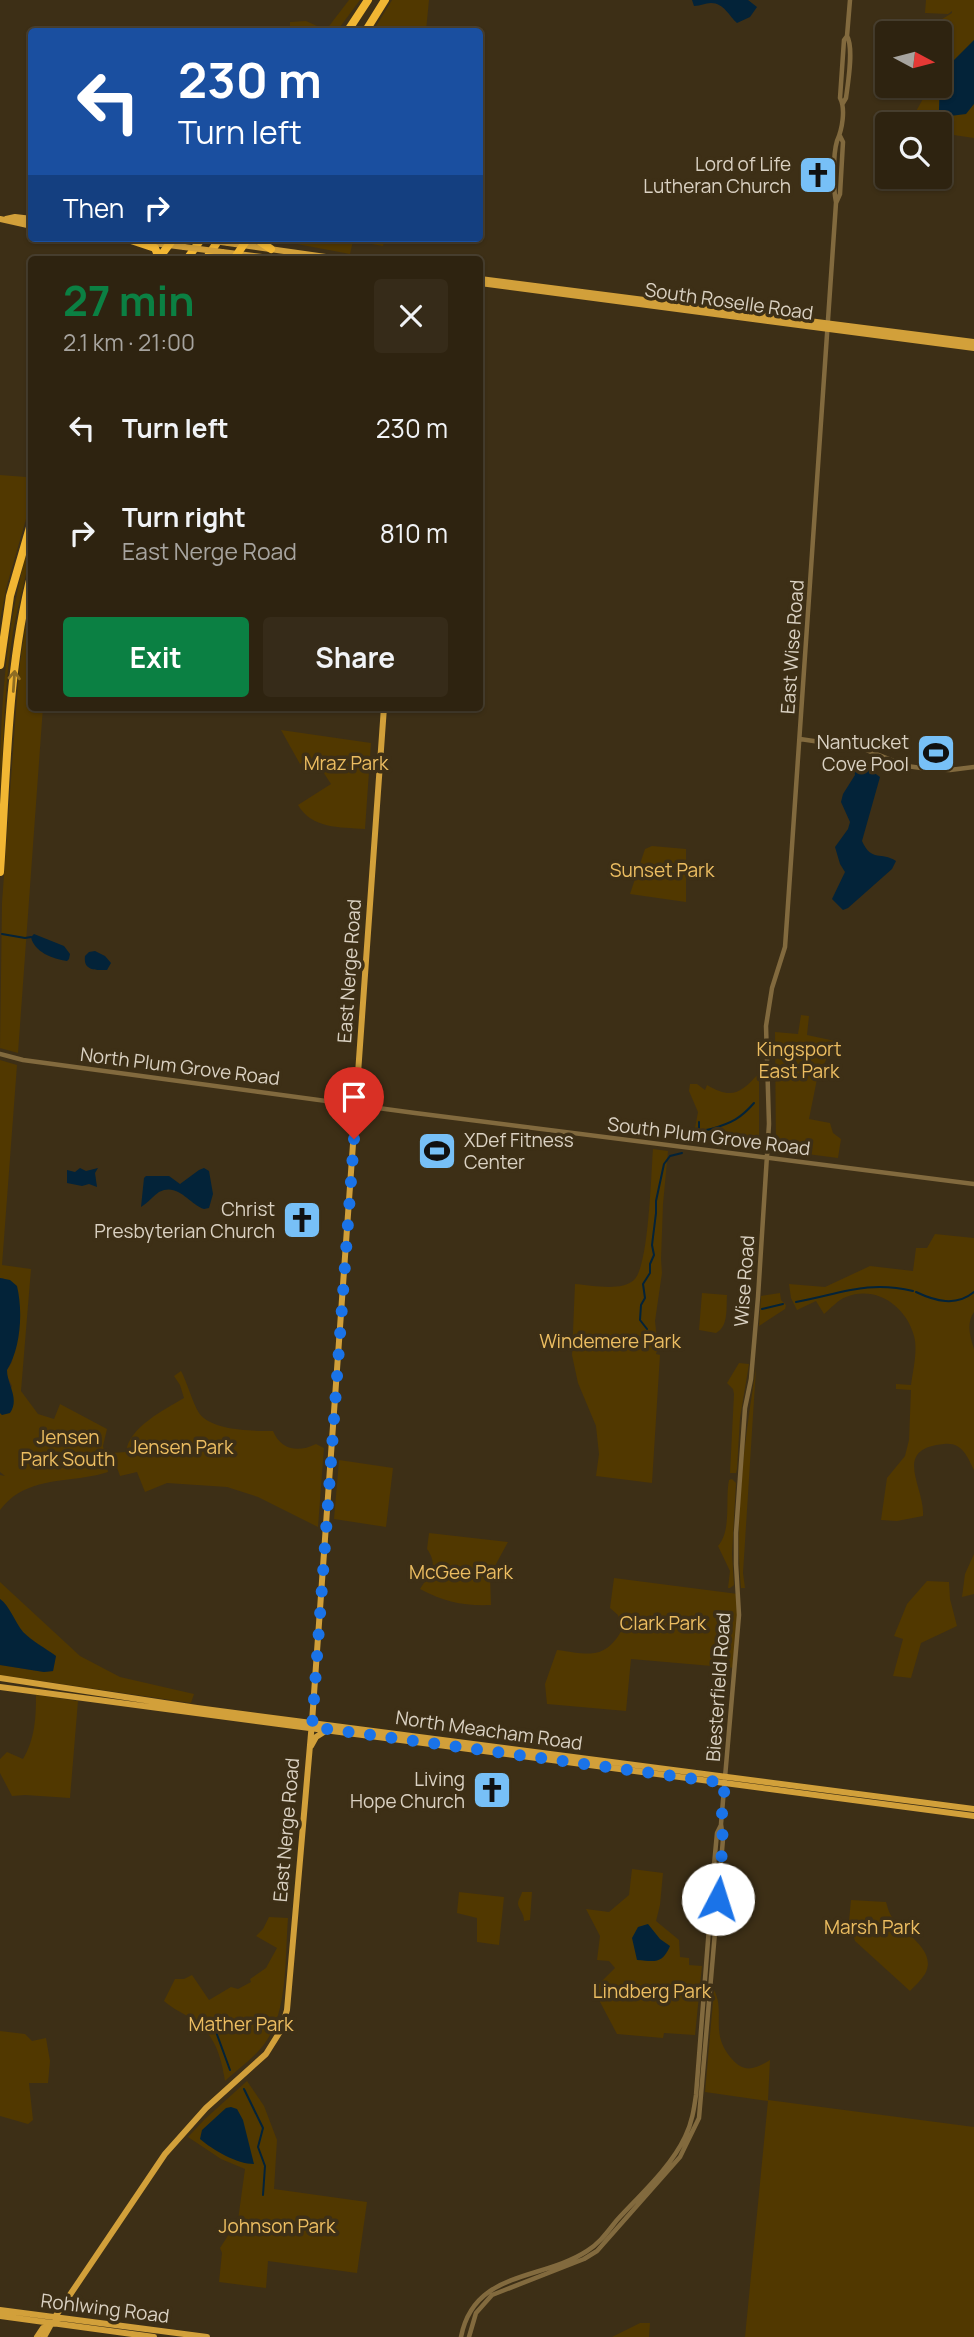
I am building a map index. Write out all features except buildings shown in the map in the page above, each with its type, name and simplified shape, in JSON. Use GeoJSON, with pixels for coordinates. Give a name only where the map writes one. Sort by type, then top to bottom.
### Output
{"type":"FeatureCollection","features":[{"type":"Feature","properties":{"kind":"highway"},"geometry":{"type":"LineString","coordinates":[[349,28],[368,0]]}},
{"type":"Feature","properties":{"kind":"highway"},"geometry":{"type":"LineString","coordinates":[[368,28],[385,0]]}},
{"type":"Feature","properties":{"kind":"highway"},"geometry":{"type":"LineString","coordinates":[[134,242],[155,248],[158,256]]}},
{"type":"Feature","properties":{"kind":"highway"},"geometry":{"type":"LineString","coordinates":[[209,256],[222,242]]}},
{"type":"Feature","properties":{"kind":"highway"},"geometry":{"type":"LineString","coordinates":[[261,242],[271,248]]}},
{"type":"Feature","properties":{"kind":"highway"},"geometry":{"type":"LineString","coordinates":[[0,665],[10,596],[28,534]]}},
{"type":"Feature","properties":{"kind":"highway"},"geometry":{"type":"LineString","coordinates":[[0,872],[17,645],[28,591]]}},
{"type":"Feature","properties":{"kind":"main road"},"geometry":{"type":"LineString","coordinates":[[2,219],[28,219]]}},
{"type":"Feature","properties":{"kind":"main road"},"geometry":{"type":"LineString","coordinates":[[2,219],[28,226]]}},
{"type":"Feature","properties":{"kind":"main road"},"geometry":{"type":"LineString","coordinates":[[171,242],[233,256]]}},
{"type":"Feature","properties":{"kind":"main road"},"geometry":{"type":"LineString","coordinates":[[250,242],[322,256]]}},
{"type":"Feature","properties":{"kind":"main road","name":"South Roselle Road"},"geometry":{"type":"LineString","coordinates":[[483,281],[974,348]]}},
{"type":"Feature","properties":{"kind":"main road","name":"South Roselle Road"},"geometry":{"type":"LineString","coordinates":[[827,327],[974,342]]}},
{"type":"Feature","properties":{"kind":"main road","name":"East Nerge Road"},"geometry":{"type":"LineString","coordinates":[[44,2337],[165,2154],[206,2108],[259,2062],[273,2046],[287,2010],[312,1725],[384,711]]}},
{"type":"Feature","properties":{"kind":"main road","name":"North Meacham Road"},"geometry":{"type":"LineString","coordinates":[[0,1678],[312,1725],[327,1730],[974,1809]]}},
{"type":"Feature","properties":{"kind":"main road","name":"North Meacham Road"},"geometry":{"type":"LineString","coordinates":[[0,1687],[312,1725],[974,1816]]}},
{"type":"Feature","properties":{"kind":"main road"},"geometry":{"type":"LineString","coordinates":[[310,1748],[316,1737],[327,1730]]}},
{"type":"Feature","properties":{"kind":"main road","name":"Rohlwing Road"},"geometry":{"type":"LineString","coordinates":[[0,2309],[51,2323],[207,2337]]}},
{"type":"Feature","properties":{"kind":"main road","name":"Rohlwing Road"},"geometry":{"type":"LineString","coordinates":[[0,2316],[154,2337]]}},
{"type":"Feature","properties":{"kind":"main road","name":"East Nerge Road"},"geometry":{"type":"LineString","coordinates":[[37,2337],[43,2328],[51,2323]]}},
{"type":"Feature","properties":{"kind":"street","name":"East Wise Road"},"geometry":{"type":"LineString","coordinates":[[778,970],[785,947],[836,203],[834,192],[837,141],[840,136],[843,103],[840,97],[850,0]]}},
{"type":"Feature","properties":{"kind":"street"},"geometry":{"type":"LineString","coordinates":[[800,739],[861,748],[907,766],[950,770],[974,767]]}},
{"type":"Feature","properties":{"kind":"street","name":"Wise Road"},"geometry":{"type":"LineString","coordinates":[[738,1594],[736,1533],[745,1408],[751,1379],[758,1297],[769,1124],[766,1026],[778,970]]}},
{"type":"Feature","properties":{"kind":"street","name":"North Plum Grove Road"},"geometry":{"type":"LineString","coordinates":[[0,1054],[23,1060],[356,1104]]}},
{"type":"Feature","properties":{"kind":"street","name":"South Plum Grove Road"},"geometry":{"type":"LineString","coordinates":[[356,1104],[974,1184]]}},
{"type":"Feature","properties":{"kind":"street","name":"Biesterfield Road"},"geometry":{"type":"LineString","coordinates":[[469,2337],[476,2313],[492,2295],[597,2251],[677,2161],[699,2118],[723,1839],[721,1824],[739,1615],[738,1594]]}},
{"type":"Feature","properties":{"kind":"street","name":"Biesterfield Road"},"geometry":{"type":"LineString","coordinates":[[461,2337],[469,2311],[488,2291],[584,2253],[599,2242],[675,2154],[685,2137],[696,2095],[713,1876],[721,1824]]}},
{"type":"Feature","properties":{"kind":"green space"},"geometry":{"type":"Polygon","coordinates":[[[349,0],[360,0],[339,28],[328,28],[349,0]]]}},
{"type":"Feature","properties":{"kind":"green space"},"geometry":{"type":"Polygon","coordinates":[[[392,0],[429,0],[426,28],[375,28],[392,0]]]}},
{"type":"Feature","properties":{"kind":"green space"},"geometry":{"type":"Polygon","coordinates":[[[926,0],[974,0],[974,138],[952,135],[952,112],[916,112],[923,98],[952,98],[952,21],[939,21],[952,11],[948,14],[925,13],[926,0]]]}},
{"type":"Feature","properties":{"kind":"green space"},"geometry":{"type":"Polygon","coordinates":[[[306,21],[322,28],[290,28],[290,22],[306,21]]]}},
{"type":"Feature","properties":{"kind":"green space"},"geometry":{"type":"Polygon","coordinates":[[[286,242],[353,242],[350,254],[286,242]]]}},
{"type":"Feature","properties":{"kind":"green space"},"geometry":{"type":"Polygon","coordinates":[[[359,242],[384,242],[383,246],[359,242]]]}},
{"type":"Feature","properties":{"kind":"green space"},"geometry":{"type":"Polygon","coordinates":[[[28,473],[28,512],[0,620],[0,475],[26,477],[28,473]]]}},
{"type":"Feature","properties":{"kind":"green space"},"geometry":{"type":"Polygon","coordinates":[[[28,548],[28,564],[10,652],[0,794],[6,664],[28,548]]]}},
{"type":"Feature","properties":{"kind":"green space"},"geometry":{"type":"Polygon","coordinates":[[[28,610],[28,711],[43,711],[18,1053],[0,1048],[2,903],[19,669],[28,610]]]}},
{"type":"Feature","properties":{"kind":"green space","name":"Mraz Park"},"geometry":{"type":"Polygon","coordinates":[[[281,730],[371,743],[365,829],[318,823],[304,813],[298,805],[331,784],[316,761],[308,765],[305,760],[300,764],[281,730]]]}},
{"type":"Feature","properties":{"kind":"green space","name":"Sunset Park"},"geometry":{"type":"Polygon","coordinates":[[[652,846],[686,849],[686,902],[630,894],[645,849],[652,846]]]}},
{"type":"Feature","properties":{"kind":"green space","name":"Kingsport East Park"},"geometry":{"type":"Polygon","coordinates":[[[801,1015],[809,1016],[807,1035],[835,1041],[817,1079],[809,1119],[830,1123],[833,1133],[841,1139],[838,1158],[776,1150],[775,1032],[798,1034],[801,1015]]]}},
{"type":"Feature","properties":{"kind":"green space","name":"Jensen Park South"},"geometry":{"type":"Polygon","coordinates":[[[0,1060],[17,1065],[2,1265],[31,1269],[21,1391],[38,1414],[54,1419],[60,1404],[107,1429],[103,1446],[108,1472],[39,1484],[18,1493],[0,1510],[0,1475],[5,1476],[0,1472],[0,1413],[2,1415],[12,1386],[7,1370],[12,1362],[18,1327],[18,1292],[0,1278],[0,1060]]]}},
{"type":"Feature","properties":{"kind":"green space"},"geometry":{"type":"Polygon","coordinates":[[[759,1073],[759,1147],[755,1149],[678,1137],[695,1128],[698,1112],[689,1091],[690,1084],[697,1084],[705,1090],[707,1085],[730,1093],[741,1090],[759,1073]]]}},
{"type":"Feature","properties":{"kind":"green space","name":"Windemere Park"},"geometry":{"type":"Polygon","coordinates":[[[653,1149],[668,1151],[663,1204],[662,1273],[655,1321],[658,1348],[656,1354],[660,1355],[652,1483],[596,1476],[599,1454],[596,1426],[578,1383],[572,1355],[575,1284],[622,1286],[634,1280],[639,1271],[646,1239],[653,1149]]]}},
{"type":"Feature","properties":{"kind":"green space"},"geometry":{"type":"Polygon","coordinates":[[[935,1234],[974,1238],[974,1312],[969,1326],[974,1349],[974,1470],[963,1451],[955,1445],[928,1447],[919,1453],[914,1471],[923,1516],[897,1521],[881,1520],[887,1478],[905,1456],[909,1440],[911,1390],[896,1389],[896,1384],[911,1385],[916,1347],[910,1325],[897,1307],[879,1296],[868,1294],[843,1298],[824,1314],[816,1301],[797,1310],[791,1298],[789,1284],[825,1287],[870,1266],[913,1271],[916,1248],[927,1248],[935,1234]]]}},
{"type":"Feature","properties":{"kind":"green space"},"geometry":{"type":"Polygon","coordinates":[[[702,1293],[727,1295],[725,1321],[716,1333],[699,1330],[702,1293]]]}},
{"type":"Feature","properties":{"kind":"green space"},"geometry":{"type":"Polygon","coordinates":[[[780,1293],[781,1300],[786,1305],[785,1309],[759,1326],[761,1296],[780,1293]]]}},
{"type":"Feature","properties":{"kind":"green space"},"geometry":{"type":"Polygon","coordinates":[[[739,1363],[749,1364],[740,1418],[737,1469],[736,1473],[730,1473],[734,1394],[727,1383],[739,1363]]]}},
{"type":"Feature","properties":{"kind":"green space"},"geometry":{"type":"Polygon","coordinates":[[[756,1368],[743,1573],[745,1588],[741,1588],[740,1505],[756,1368]]]}},
{"type":"Feature","properties":{"kind":"green space","name":"Jensen Park"},"geometry":{"type":"Polygon","coordinates":[[[181,1371],[194,1404],[205,1419],[233,1429],[273,1431],[285,1446],[291,1448],[316,1444],[324,1448],[318,1527],[258,1497],[227,1487],[167,1483],[145,1492],[137,1472],[120,1476],[112,1453],[126,1452],[140,1427],[184,1398],[174,1376],[181,1371]]]}},
{"type":"Feature","properties":{"kind":"green space"},"geometry":{"type":"Polygon","coordinates":[[[339,1460],[393,1468],[386,1527],[334,1519],[339,1460]]]}},
{"type":"Feature","properties":{"kind":"green space"},"geometry":{"type":"Polygon","coordinates":[[[732,1479],[736,1483],[732,1554],[734,1585],[728,1588],[730,1571],[718,1546],[725,1532],[729,1480],[732,1479]]]}},
{"type":"Feature","properties":{"kind":"green space","name":"McGee Park"},"geometry":{"type":"Polygon","coordinates":[[[429,1533],[508,1542],[490,1575],[491,1605],[454,1602],[420,1589],[433,1565],[427,1549],[429,1533]]]}},
{"type":"Feature","properties":{"kind":"green space"},"geometry":{"type":"Polygon","coordinates":[[[974,1554],[974,1594],[962,1597],[965,1574],[974,1554]]]}},
{"type":"Feature","properties":{"kind":"green space","name":"Clark Park"},"geometry":{"type":"Polygon","coordinates":[[[614,1578],[738,1594],[735,1668],[631,1659],[626,1711],[547,1704],[545,1684],[557,1650],[586,1654],[602,1651],[609,1647],[622,1630],[618,1615],[610,1608],[614,1578]]]}},
{"type":"Feature","properties":{"kind":"green space"},"geometry":{"type":"Polygon","coordinates":[[[927,1581],[949,1582],[957,1626],[921,1643],[911,1678],[893,1676],[903,1639],[894,1636],[907,1604],[927,1581]]]}},
{"type":"Feature","properties":{"kind":"green space"},"geometry":{"type":"Polygon","coordinates":[[[0,1582],[80,1656],[120,1677],[194,1694],[191,1703],[0,1675],[0,1665],[53,1671],[56,1656],[23,1632],[0,1599],[0,1582]]]}},
{"type":"Feature","properties":{"kind":"green space"},"geometry":{"type":"Polygon","coordinates":[[[36,1695],[78,1701],[70,1798],[12,1796],[0,1773],[0,1759],[7,1752],[23,1759],[27,1751],[34,1728],[36,1695]]]}},
{"type":"Feature","properties":{"kind":"green space","name":"Lindberg Park"},"geometry":{"type":"Polygon","coordinates":[[[632,1869],[663,1873],[656,1921],[679,1940],[680,1957],[689,1958],[689,1965],[702,1966],[695,2035],[664,2033],[663,2038],[617,2034],[592,1991],[615,1968],[609,1961],[597,1960],[600,1936],[586,1909],[609,1912],[629,1895],[632,1869]]]}},
{"type":"Feature","properties":{"kind":"green space"},"geometry":{"type":"Polygon","coordinates":[[[459,1892],[504,1897],[499,1945],[477,1942],[477,1918],[457,1913],[459,1892]]]}},
{"type":"Feature","properties":{"kind":"green space"},"geometry":{"type":"Polygon","coordinates":[[[522,1892],[532,1892],[530,1920],[524,1921],[519,1906],[522,1892]]]}},
{"type":"Feature","properties":{"kind":"green space","name":"Marsh Park"},"geometry":{"type":"Polygon","coordinates":[[[851,1900],[886,1902],[898,1924],[923,1950],[928,1965],[925,1974],[910,1991],[855,1941],[849,1921],[851,1900]]]}},
{"type":"Feature","properties":{"kind":"green space","name":"Mather Park"},"geometry":{"type":"Polygon","coordinates":[[[269,1917],[288,1918],[279,2013],[263,2046],[225,2081],[219,2054],[206,2032],[192,2019],[164,2001],[175,1979],[192,1975],[209,2000],[231,1987],[238,1989],[251,1982],[250,1979],[266,1968],[277,1948],[256,1936],[269,1917]]]}},
{"type":"Feature","properties":{"kind":"green space"},"geometry":{"type":"Polygon","coordinates":[[[714,1990],[719,2007],[721,2040],[731,2058],[745,2068],[759,2066],[770,2060],[768,2100],[974,2127],[974,2337],[745,2337],[768,2101],[705,2092],[714,1990]]]}},
{"type":"Feature","properties":{"kind":"green space"},"geometry":{"type":"Polygon","coordinates":[[[0,2031],[25,2034],[32,2041],[46,2038],[50,2061],[48,2083],[29,2083],[33,2120],[28,2124],[0,2116],[0,2031]]]}},
{"type":"Feature","properties":{"kind":"green space","name":"Johnson Park"},"geometry":{"type":"Polygon","coordinates":[[[247,2081],[264,2106],[277,2140],[274,2189],[367,2202],[357,2273],[268,2261],[266,2288],[219,2282],[222,2253],[220,2248],[238,2220],[245,2169],[221,2159],[188,2137],[247,2081]]]}},
{"type":"Feature","properties":{"kind":"green space"},"geometry":{"type":"Polygon","coordinates":[[[640,2323],[650,2323],[649,2337],[612,2337],[640,2323]]]}},
{"type":"Feature","properties":{"kind":"water"},"geometry":{"type":"Polygon","coordinates":[[[692,0],[748,0],[757,7],[750,17],[737,23],[719,5],[711,3],[694,6],[692,0]]]}},
{"type":"Feature","properties":{"kind":"water"},"geometry":{"type":"Polygon","coordinates":[[[974,40],[974,104],[966,114],[952,116],[952,112],[939,110],[939,98],[952,98],[952,62],[974,40]]]}},
{"type":"Feature","properties":{"kind":"water"},"geometry":{"type":"Polygon","coordinates":[[[855,763],[862,764],[880,777],[862,841],[869,852],[896,861],[892,869],[843,910],[832,899],[845,872],[835,847],[850,822],[841,802],[855,775],[855,763]]]}},
{"type":"Feature","properties":{"kind":"water"},"geometry":{"type":"Polygon","coordinates":[[[34,934],[64,946],[70,954],[69,959],[56,959],[40,951],[31,937],[34,934]]]}},
{"type":"Feature","properties":{"kind":"water"},"geometry":{"type":"Polygon","coordinates":[[[95,951],[111,963],[107,970],[91,969],[86,965],[85,956],[95,951]]]}},
{"type":"Feature","properties":{"kind":"water"},"geometry":{"type":"Polygon","coordinates":[[[80,1168],[86,1171],[98,1168],[95,1173],[97,1187],[67,1183],[67,1170],[75,1172],[80,1168]]]}},
{"type":"Feature","properties":{"kind":"water"},"geometry":{"type":"Polygon","coordinates":[[[204,1168],[209,1171],[213,1194],[209,1208],[204,1209],[172,1190],[159,1192],[141,1207],[146,1176],[169,1176],[180,1184],[204,1168]]]}},
{"type":"Feature","properties":{"kind":"water"},"geometry":{"type":"Polygon","coordinates":[[[0,1278],[10,1280],[17,1286],[20,1307],[18,1340],[7,1370],[14,1402],[10,1413],[2,1415],[0,1413],[0,1278]]]}},
{"type":"Feature","properties":{"kind":"water"},"geometry":{"type":"Polygon","coordinates":[[[0,1599],[23,1632],[56,1656],[53,1671],[0,1665],[0,1599]]]}},
{"type":"Feature","properties":{"kind":"water"},"geometry":{"type":"Polygon","coordinates":[[[648,1924],[660,1939],[670,1946],[661,1959],[637,1960],[632,1938],[638,1927],[648,1924]]]}},
{"type":"Feature","properties":{"kind":"water"},"geometry":{"type":"Polygon","coordinates":[[[226,2108],[237,2109],[243,2120],[254,2164],[225,2156],[200,2139],[202,2130],[226,2108]]]}},
{"type":"Feature","properties":{"kind":"waterway"},"geometry":{"type":"LineString","coordinates":[[2,934],[31,937]]}},
{"type":"Feature","properties":{"kind":"waterway"},"geometry":{"type":"LineString","coordinates":[[693,1132],[709,1130],[730,1122],[754,1103]]}},
{"type":"Feature","properties":{"kind":"waterway"},"geometry":{"type":"LineString","coordinates":[[699,1122],[699,1130]]}},
{"type":"Feature","properties":{"kind":"waterway"},"geometry":{"type":"LineString","coordinates":[[647,1329],[640,1320],[641,1305],[645,1298],[643,1284],[650,1273],[654,1255],[652,1245],[656,1201],[664,1164],[670,1156],[682,1153]]}},
{"type":"Feature","properties":{"kind":"waterway"},"geometry":{"type":"LineString","coordinates":[[796,1302],[867,1288],[913,1291]]}},
{"type":"Feature","properties":{"kind":"waterway"},"geometry":{"type":"LineString","coordinates":[[916,1292],[945,1301],[960,1300],[974,1292]]}},
{"type":"Feature","properties":{"kind":"waterway"},"geometry":{"type":"LineString","coordinates":[[762,1309],[783,1304]]}},
{"type":"Feature","properties":{"kind":"waterway"},"geometry":{"type":"LineString","coordinates":[[205,2022],[215,2029],[230,2070]]}},
{"type":"Feature","properties":{"kind":"waterway"},"geometry":{"type":"LineString","coordinates":[[244,2089],[263,2128],[258,2147],[265,2166],[263,2195]]}},
{"type":"Feature","properties":{"kind":"place","name":"Lord of Life Lutheran Church"},"geometry":{"type":"Point","coordinates":[818,175]}},
{"type":"Feature","properties":{"kind":"place","name":"Nantucket Cove Pool"},"geometry":{"type":"Point","coordinates":[936,753]}},
{"type":"Feature","properties":{"kind":"place","name":"XDef Fitness Center"},"geometry":{"type":"Point","coordinates":[437,1151]}},
{"type":"Feature","properties":{"kind":"place","name":"Christ Presbyterian Church"},"geometry":{"type":"Point","coordinates":[302,1220]}},
{"type":"Feature","properties":{"kind":"place","name":"Living Hope Church"},"geometry":{"type":"Point","coordinates":[492,1790]}},
{"type":"Feature","properties":{"kind":"route"},"geometry":{"type":"LineString","coordinates":[[354,1139],[312,1727],[725,1783],[718,1899]]}}]}
